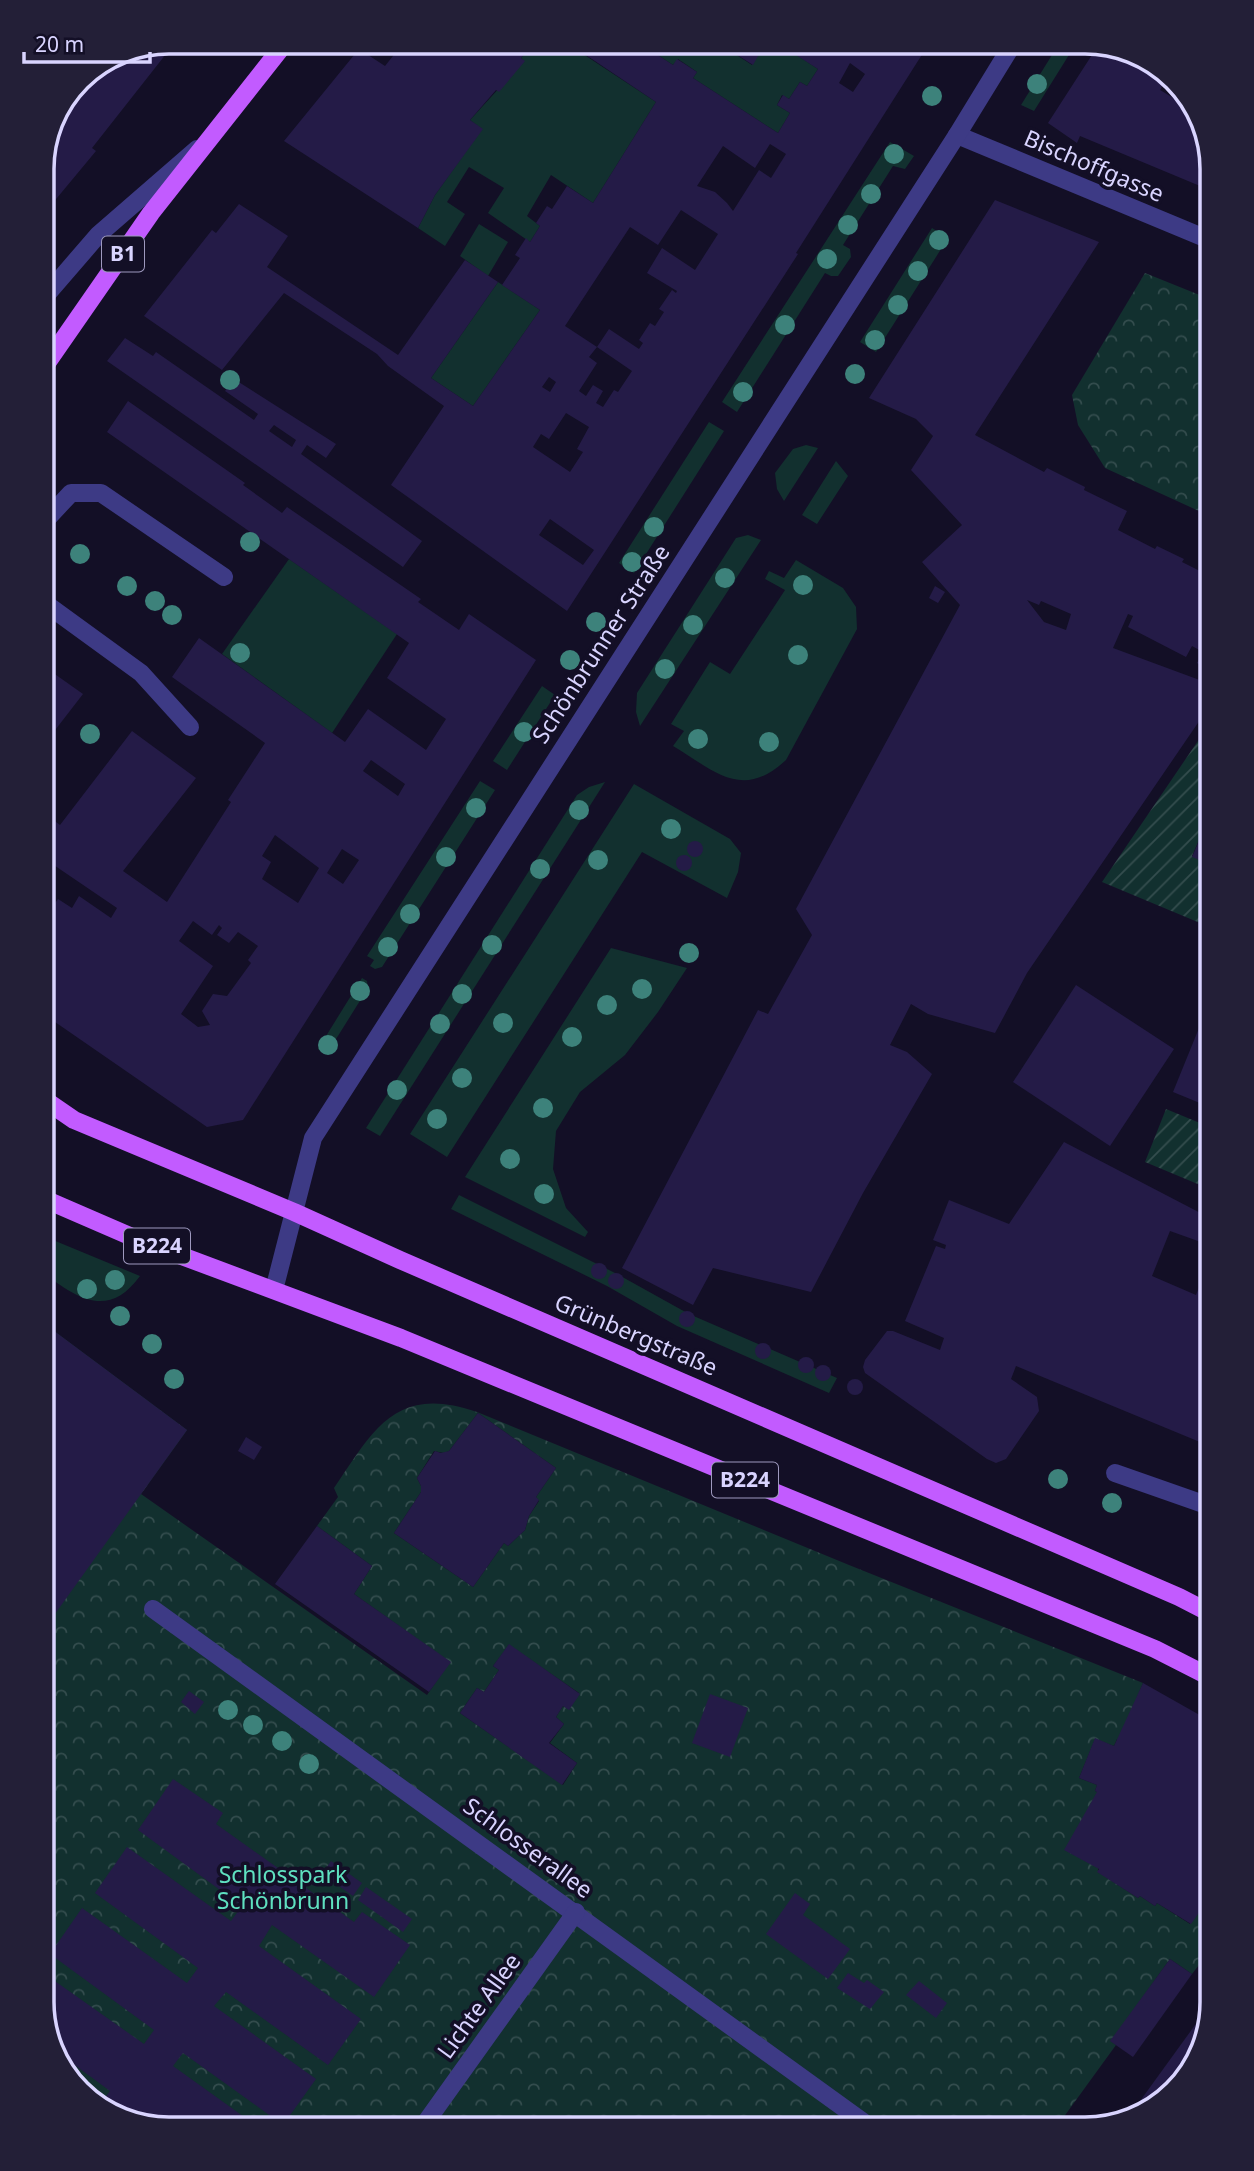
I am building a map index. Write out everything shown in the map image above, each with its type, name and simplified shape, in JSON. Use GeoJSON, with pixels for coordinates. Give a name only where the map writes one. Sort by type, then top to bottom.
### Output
{"type":"FeatureCollection","features":[{"type":"Feature","properties":{"kind":"main road","name":"B1"},"geometry":{"type":"LineString","coordinates":[[54,353],[151,213],[276,54]]}},
{"type":"Feature","properties":{"kind":"main road","name":"Grünbergstraße"},"geometry":{"type":"LineString","coordinates":[[54,1106],[74,1120],[293,1212],[1200,1608]]}},
{"type":"Feature","properties":{"kind":"main road","name":"B224"},"geometry":{"type":"LineString","coordinates":[[54,1203],[139,1240],[401,1339],[1155,1649],[1200,1672]]}},
{"type":"Feature","properties":{"kind":"street","name":"Schönbrunner Straße"},"geometry":{"type":"LineString","coordinates":[[274,1290],[313,1138],[957,135],[1006,54]]}},
{"type":"Feature","properties":{"kind":"street","name":"Bischoffgasse"},"geometry":{"type":"LineString","coordinates":[[957,135],[1200,236]]}},
{"type":"Feature","properties":{"kind":"street"},"geometry":{"type":"LineString","coordinates":[[54,286],[98,235],[207,140]]}},
{"type":"Feature","properties":{"kind":"street"},"geometry":{"type":"LineString","coordinates":[[54,511],[71,493],[102,493],[224,577]]}},
{"type":"Feature","properties":{"kind":"street"},"geometry":{"type":"LineString","coordinates":[[54,610],[141,673],[190,727]]}},
{"type":"Feature","properties":{"kind":"street"},"geometry":{"type":"LineString","coordinates":[[1115,1473],[1200,1503]]}},
{"type":"Feature","properties":{"kind":"street","name":"Schlosserallee"},"geometry":{"type":"LineString","coordinates":[[153,1609],[856,2117]]}},
{"type":"Feature","properties":{"kind":"street","name":"Lichte Allee"},"geometry":{"type":"LineString","coordinates":[[431,2117],[576,1913]]}},
{"type":"Feature","properties":{"kind":"green space"},"geometry":{"type":"Polygon","coordinates":[[[524,54],[583,54],[656,102],[593,203],[551,175],[527,216],[540,226],[530,242],[488,213],[504,188],[469,167],[447,202],[465,214],[445,246],[418,228],[435,195],[482,129],[470,120],[524,61],[521,58],[524,54]]]}},
{"type":"Feature","properties":{"kind":"green space"},"geometry":{"type":"Polygon","coordinates":[[[656,54],[735,54],[752,65],[759,54],[795,54],[818,69],[807,86],[800,82],[789,99],[782,95],[777,105],[790,113],[778,133],[693,78],[697,72],[678,59],[673,65],[656,54]]]}},
{"type":"Feature","properties":{"kind":"green space"},"geometry":{"type":"Polygon","coordinates":[[[1053,54],[1070,54],[1034,111],[1021,105],[1053,54]]]}},
{"type":"Feature","properties":{"kind":"green space"},"geometry":{"type":"Polygon","coordinates":[[[890,142],[914,156],[905,169],[893,166],[843,245],[850,249],[851,257],[838,276],[825,273],[737,412],[722,402],[890,142]]]}},
{"type":"Feature","properties":{"kind":"green space"},"geometry":{"type":"Polygon","coordinates":[[[479,224],[508,242],[488,276],[460,256],[479,224]]]}},
{"type":"Feature","properties":{"kind":"green space"},"geometry":{"type":"Polygon","coordinates":[[[932,228],[948,238],[876,352],[860,342],[932,228]]]}},
{"type":"Feature","properties":{"kind":"green space"},"geometry":{"type":"Polygon","coordinates":[[[1145,273],[1200,295],[1200,512],[1105,468],[1078,425],[1072,395],[1145,273]]]}},
{"type":"Feature","properties":{"kind":"green space"},"geometry":{"type":"Polygon","coordinates":[[[498,282],[540,310],[473,406],[431,378],[498,282]]]}},
{"type":"Feature","properties":{"kind":"green space"},"geometry":{"type":"Polygon","coordinates":[[[709,422],[724,431],[634,573],[619,563],[709,422]]]}},
{"type":"Feature","properties":{"kind":"green space"},"geometry":{"type":"Polygon","coordinates":[[[806,445],[818,448],[784,501],[777,489],[775,473],[793,449],[806,445]]]}},
{"type":"Feature","properties":{"kind":"green space"},"geometry":{"type":"Polygon","coordinates":[[[836,461],[848,476],[817,524],[802,515],[836,461]]]}},
{"type":"Feature","properties":{"kind":"green space"},"geometry":{"type":"Polygon","coordinates":[[[748,535],[761,540],[640,726],[636,712],[637,693],[736,538],[748,535]]]}},
{"type":"Feature","properties":{"kind":"green space"},"geometry":{"type":"Polygon","coordinates":[[[289,559],[397,634],[332,733],[222,654],[289,559]]]}},
{"type":"Feature","properties":{"kind":"green space"},"geometry":{"type":"Polygon","coordinates":[[[796,560],[843,588],[856,607],[857,629],[786,760],[756,779],[729,778],[673,746],[684,731],[671,724],[710,662],[730,674],[785,590],[765,579],[769,571],[784,578],[796,560]]]}},
{"type":"Feature","properties":{"kind":"green space"},"geometry":{"type":"Polygon","coordinates":[[[542,686],[555,695],[507,770],[493,761],[542,686]]]}},
{"type":"Feature","properties":{"kind":"green space"},"geometry":{"type":"Polygon","coordinates":[[[1200,738],[1200,838],[1192,856],[1200,860],[1200,923],[1102,882],[1200,738]]]}},
{"type":"Feature","properties":{"kind":"green space"},"geometry":{"type":"Polygon","coordinates":[[[480,781],[495,790],[382,967],[375,969],[370,966],[374,960],[367,956],[480,781]]]}},
{"type":"Feature","properties":{"kind":"green space"},"geometry":{"type":"Polygon","coordinates":[[[605,782],[380,1136],[366,1128],[577,795],[589,787],[605,782]]]}},
{"type":"Feature","properties":{"kind":"green space"},"geometry":{"type":"Polygon","coordinates":[[[634,784],[730,839],[741,853],[738,872],[727,898],[642,852],[447,1157],[410,1134],[634,784]]]}},
{"type":"Feature","properties":{"kind":"green space"},"geometry":{"type":"Polygon","coordinates":[[[611,948],[687,968],[625,1055],[580,1092],[556,1131],[553,1169],[566,1208],[588,1232],[585,1237],[465,1177],[611,948]]]}},
{"type":"Feature","properties":{"kind":"green space"},"geometry":{"type":"Polygon","coordinates":[[[362,978],[367,981],[368,988],[326,1055],[318,1049],[362,978]]]}},
{"type":"Feature","properties":{"kind":"green space"},"geometry":{"type":"Polygon","coordinates":[[[1166,1109],[1200,1123],[1200,1185],[1145,1162],[1166,1109]]]}},
{"type":"Feature","properties":{"kind":"green space"},"geometry":{"type":"Polygon","coordinates":[[[459,1195],[617,1274],[689,1314],[837,1378],[829,1393],[677,1326],[607,1286],[451,1209],[459,1195]]]}},
{"type":"Feature","properties":{"kind":"green space"},"geometry":{"type":"Polygon","coordinates":[[[54,1240],[140,1276],[128,1290],[116,1298],[104,1301],[92,1300],[68,1290],[54,1280],[54,1240]]]}},
{"type":"Feature","properties":{"kind":"green space","name":"Schlosspark Schönbrunn"},"geometry":{"type":"Polygon","coordinates":[[[54,1331],[187,1430],[141,1494],[427,1695],[450,1662],[354,1594],[372,1566],[317,1526],[338,1497],[334,1488],[375,1431],[390,1417],[407,1408],[426,1404],[449,1405],[477,1412],[1143,1683],[1119,1740],[1117,1739],[1114,1746],[1095,1739],[1079,1778],[1097,1785],[1098,1872],[1138,1898],[1140,1896],[1155,1906],[1157,1903],[1190,1924],[1200,1910],[1200,1964],[1192,1974],[1170,1959],[1111,2041],[1116,2045],[1064,2117],[161,2117],[132,2111],[105,2097],[83,2078],[66,2053],[56,2025],[54,2002],[54,1331]],[[478,1413],[449,1451],[434,1451],[417,1478],[421,1492],[394,1533],[473,1587],[504,1543],[508,1546],[525,1530],[529,1516],[539,1501],[536,1497],[556,1468],[478,1413]],[[509,1645],[493,1666],[499,1670],[484,1692],[477,1688],[460,1713],[563,1785],[577,1763],[550,1743],[564,1724],[556,1717],[563,1706],[569,1709],[579,1693],[509,1645]]]}},
{"type":"Feature","properties":{"kind":"building"},"geometry":{"type":"Polygon","coordinates":[[[166,54],[92,148],[96,151],[54,202],[54,161],[58,139],[74,105],[88,88],[105,74],[146,56],[166,54]]]}},
{"type":"Feature","properties":{"kind":"building"},"geometry":{"type":"Polygon","coordinates":[[[355,54],[367,54],[385,66],[394,54],[524,54],[521,58],[525,61],[499,92],[496,90],[470,120],[483,129],[435,195],[418,228],[284,141],[355,54]]]}},
{"type":"Feature","properties":{"kind":"building"},"geometry":{"type":"Polygon","coordinates":[[[584,54],[656,54],[673,65],[677,59],[697,72],[693,78],[778,133],[790,113],[777,105],[783,95],[789,99],[800,82],[807,86],[818,69],[794,54],[922,54],[796,253],[798,254],[567,611],[391,485],[444,406],[388,366],[377,354],[284,293],[222,370],[144,316],[212,230],[216,233],[239,204],[288,236],[267,267],[398,355],[465,260],[498,282],[431,378],[473,406],[540,310],[502,285],[520,258],[515,255],[526,238],[530,242],[540,226],[536,223],[547,206],[552,209],[567,186],[593,203],[656,102],[584,54]],[[850,63],[839,83],[853,92],[865,74],[850,63]],[[770,144],[755,168],[723,146],[697,186],[715,192],[733,211],[759,170],[771,178],[786,154],[770,144]],[[681,210],[658,245],[630,227],[565,326],[597,347],[609,329],[639,349],[643,343],[639,340],[650,323],[655,326],[664,312],[659,309],[672,290],[676,293],[677,291],[647,273],[662,248],[695,270],[718,234],[681,210]],[[597,347],[589,357],[597,363],[579,391],[586,396],[593,385],[603,391],[596,403],[603,407],[614,390],[618,392],[632,371],[597,347]],[[549,377],[542,387],[550,392],[556,382],[549,377]],[[566,413],[549,439],[541,434],[533,447],[570,472],[583,452],[577,449],[589,427],[566,413]],[[550,519],[539,535],[583,565],[594,550],[550,519]]]}},
{"type":"Feature","properties":{"kind":"building"},"geometry":{"type":"Polygon","coordinates":[[[736,54],[759,54],[753,65],[736,54]]]}},
{"type":"Feature","properties":{"kind":"building"},"geometry":{"type":"Polygon","coordinates":[[[1093,54],[1122,60],[1161,83],[1163,85],[1160,90],[1180,105],[1198,146],[1200,186],[1080,136],[1077,143],[1048,123],[1093,54]]]}},
{"type":"Feature","properties":{"kind":"building"},"geometry":{"type":"Polygon","coordinates":[[[995,200],[1099,242],[975,435],[1044,472],[1047,468],[1085,487],[1084,490],[1127,511],[1118,530],[1155,549],[1157,546],[1184,559],[1182,562],[1200,571],[1200,650],[1192,646],[1186,657],[1128,627],[1133,616],[1128,614],[1113,648],[1200,680],[1200,720],[1027,973],[995,1033],[928,1014],[911,1004],[890,1045],[907,1052],[932,1074],[863,1193],[811,1292],[713,1268],[693,1305],[622,1268],[758,1010],[768,1014],[812,935],[796,909],[960,605],[922,562],[962,525],[911,470],[933,436],[916,419],[869,398],[995,200]],[[1027,600],[1044,622],[1066,630],[1071,614],[1041,601],[1039,605],[1027,600]]]}},
{"type":"Feature","properties":{"kind":"building"},"geometry":{"type":"Polygon","coordinates":[[[125,338],[153,356],[156,352],[254,420],[258,414],[225,391],[234,379],[336,444],[326,458],[307,445],[301,454],[422,541],[403,567],[107,361],[125,338]],[[274,425],[269,431],[292,447],[296,440],[274,425]]]}},
{"type":"Feature","properties":{"kind":"building"},"geometry":{"type":"Polygon","coordinates":[[[128,401],[245,483],[243,485],[282,513],[287,507],[421,599],[418,602],[459,630],[469,614],[536,660],[243,1120],[207,1127],[54,1021],[54,905],[58,899],[72,908],[79,896],[111,918],[117,908],[54,865],[54,820],[60,825],[132,731],[196,778],[123,871],[167,902],[265,743],[172,677],[199,638],[345,742],[368,709],[426,750],[446,719],[387,678],[409,643],[107,432],[128,401]],[[371,760],[363,771],[398,796],[405,784],[371,760]],[[275,835],[262,856],[271,862],[262,879],[298,903],[319,868],[275,835]],[[342,849],[327,873],[343,884],[359,860],[342,849]],[[193,921],[179,941],[213,966],[181,1014],[198,1027],[210,1025],[202,1011],[213,994],[227,996],[251,963],[248,960],[258,946],[238,932],[229,943],[217,935],[222,928],[219,925],[212,935],[193,921]]]}},
{"type":"Feature","properties":{"kind":"building"},"geometry":{"type":"Polygon","coordinates":[[[935,586],[945,592],[938,603],[929,598],[935,586]]]}},
{"type":"Feature","properties":{"kind":"building"},"geometry":{"type":"Polygon","coordinates":[[[54,673],[83,694],[54,731],[54,673]]]}},
{"type":"Feature","properties":{"kind":"building"},"geometry":{"type":"Polygon","coordinates":[[[1200,838],[1200,860],[1192,857],[1200,838]]]}},
{"type":"Feature","properties":{"kind":"building"},"geometry":{"type":"Polygon","coordinates":[[[695,841],[701,843],[701,855],[695,857],[689,855],[687,849],[689,843],[695,841]]]}},
{"type":"Feature","properties":{"kind":"building"},"geometry":{"type":"Polygon","coordinates":[[[684,855],[690,857],[690,869],[684,871],[678,869],[676,863],[678,857],[684,855]]]}},
{"type":"Feature","properties":{"kind":"building"},"geometry":{"type":"Polygon","coordinates":[[[1076,985],[1174,1049],[1110,1146],[1013,1082],[1076,985]]]}},
{"type":"Feature","properties":{"kind":"building"},"geometry":{"type":"Polygon","coordinates":[[[1200,1026],[1200,1103],[1173,1092],[1200,1026]]]}},
{"type":"Feature","properties":{"kind":"building"},"geometry":{"type":"Polygon","coordinates":[[[1064,1142],[1200,1213],[1200,1242],[1170,1231],[1152,1276],[1196,1295],[1200,1285],[1200,1442],[1016,1366],[1011,1379],[1037,1397],[1039,1411],[1006,1459],[996,1463],[865,1373],[865,1360],[887,1331],[940,1350],[944,1338],[905,1321],[936,1246],[945,1249],[946,1245],[933,1240],[949,1200],[1009,1224],[1064,1142]]]}},
{"type":"Feature","properties":{"kind":"building"},"geometry":{"type":"Polygon","coordinates":[[[599,1263],[605,1265],[605,1277],[599,1279],[593,1277],[591,1271],[593,1265],[599,1263]]]}},
{"type":"Feature","properties":{"kind":"building"},"geometry":{"type":"Polygon","coordinates":[[[613,1273],[619,1273],[624,1281],[622,1287],[613,1289],[608,1284],[608,1278],[613,1273]]]}},
{"type":"Feature","properties":{"kind":"building"},"geometry":{"type":"Polygon","coordinates":[[[687,1311],[693,1313],[693,1325],[687,1327],[681,1325],[679,1319],[681,1313],[687,1311]]]}},
{"type":"Feature","properties":{"kind":"building"},"geometry":{"type":"Polygon","coordinates":[[[54,1331],[187,1430],[54,1615],[54,1331]]]}},
{"type":"Feature","properties":{"kind":"building"},"geometry":{"type":"Polygon","coordinates":[[[760,1343],[766,1343],[771,1351],[769,1357],[760,1359],[755,1354],[755,1348],[760,1343]]]}},
{"type":"Feature","properties":{"kind":"building"},"geometry":{"type":"Polygon","coordinates":[[[806,1357],[812,1359],[812,1371],[806,1373],[800,1371],[798,1365],[800,1359],[806,1357]]]}},
{"type":"Feature","properties":{"kind":"building"},"geometry":{"type":"Polygon","coordinates":[[[823,1365],[829,1367],[829,1379],[823,1381],[817,1379],[815,1373],[817,1367],[823,1365]]]}},
{"type":"Feature","properties":{"kind":"building"},"geometry":{"type":"Polygon","coordinates":[[[855,1379],[861,1381],[861,1393],[855,1395],[849,1393],[847,1387],[849,1381],[855,1379]]]}},
{"type":"Feature","properties":{"kind":"building"},"geometry":{"type":"Polygon","coordinates":[[[478,1413],[556,1468],[536,1497],[539,1500],[529,1516],[525,1530],[508,1546],[504,1543],[473,1587],[394,1533],[421,1492],[417,1478],[435,1451],[449,1451],[478,1413]]]}},
{"type":"Feature","properties":{"kind":"building"},"geometry":{"type":"Polygon","coordinates":[[[246,1437],[262,1447],[254,1460],[238,1451],[246,1437]]]}},
{"type":"Feature","properties":{"kind":"building"},"geometry":{"type":"Polygon","coordinates":[[[317,1526],[372,1566],[354,1594],[451,1662],[429,1692],[275,1584],[317,1526]]]}},
{"type":"Feature","properties":{"kind":"building"},"geometry":{"type":"Polygon","coordinates":[[[509,1644],[580,1694],[569,1710],[563,1706],[556,1717],[564,1724],[549,1743],[577,1763],[562,1785],[460,1713],[477,1688],[484,1692],[499,1670],[493,1666],[509,1644]]]}},
{"type":"Feature","properties":{"kind":"building"},"geometry":{"type":"Polygon","coordinates":[[[1143,1683],[1200,1715],[1200,1911],[1191,1924],[1157,1903],[1155,1906],[1140,1896],[1138,1898],[1097,1872],[1099,1869],[1064,1850],[1097,1792],[1097,1785],[1079,1778],[1095,1738],[1114,1746],[1143,1683]]]}},
{"type":"Feature","properties":{"kind":"building"},"geometry":{"type":"Polygon","coordinates":[[[189,1691],[204,1702],[195,1714],[181,1702],[189,1691]]]}},
{"type":"Feature","properties":{"kind":"building"},"geometry":{"type":"Polygon","coordinates":[[[710,1694],[748,1708],[730,1757],[692,1743],[710,1694]]]}},
{"type":"Feature","properties":{"kind":"building"},"geometry":{"type":"Polygon","coordinates":[[[173,1779],[223,1813],[216,1824],[354,1922],[362,1912],[410,1945],[374,1997],[272,1925],[259,1946],[361,2019],[328,2065],[226,1992],[214,2006],[316,2079],[289,2117],[272,2117],[183,2053],[173,2066],[244,2117],[161,2117],[132,2111],[105,2097],[110,2091],[72,2063],[66,2053],[56,2025],[54,1980],[144,2044],[154,2030],[54,1957],[54,1948],[82,1908],[187,1983],[198,1968],[95,1893],[127,1847],[231,1921],[242,1906],[138,1830],[173,1779]]]}},
{"type":"Feature","properties":{"kind":"building"},"geometry":{"type":"Polygon","coordinates":[[[331,1861],[362,1883],[353,1896],[322,1874],[331,1861]]]}},
{"type":"Feature","properties":{"kind":"building"},"geometry":{"type":"Polygon","coordinates":[[[366,1887],[412,1919],[403,1932],[358,1900],[366,1887]]]}},
{"type":"Feature","properties":{"kind":"building"},"geometry":{"type":"Polygon","coordinates":[[[795,1893],[810,1904],[803,1915],[850,1949],[828,1979],[766,1934],[795,1893]]]}},
{"type":"Feature","properties":{"kind":"building"},"geometry":{"type":"Polygon","coordinates":[[[1170,1959],[1192,1974],[1133,2057],[1110,2041],[1170,1959]]]}},
{"type":"Feature","properties":{"kind":"building"},"geometry":{"type":"Polygon","coordinates":[[[848,1973],[864,1983],[867,1980],[884,1992],[870,2009],[837,1988],[848,1973]]]}},
{"type":"Feature","properties":{"kind":"building"},"geometry":{"type":"Polygon","coordinates":[[[919,1981],[947,2003],[936,2018],[906,1995],[919,1981]]]}},
{"type":"Feature","properties":{"kind":"building"},"geometry":{"type":"Polygon","coordinates":[[[1198,2021],[1191,2046],[1171,2078],[1138,2104],[1198,2021]]]}}]}
